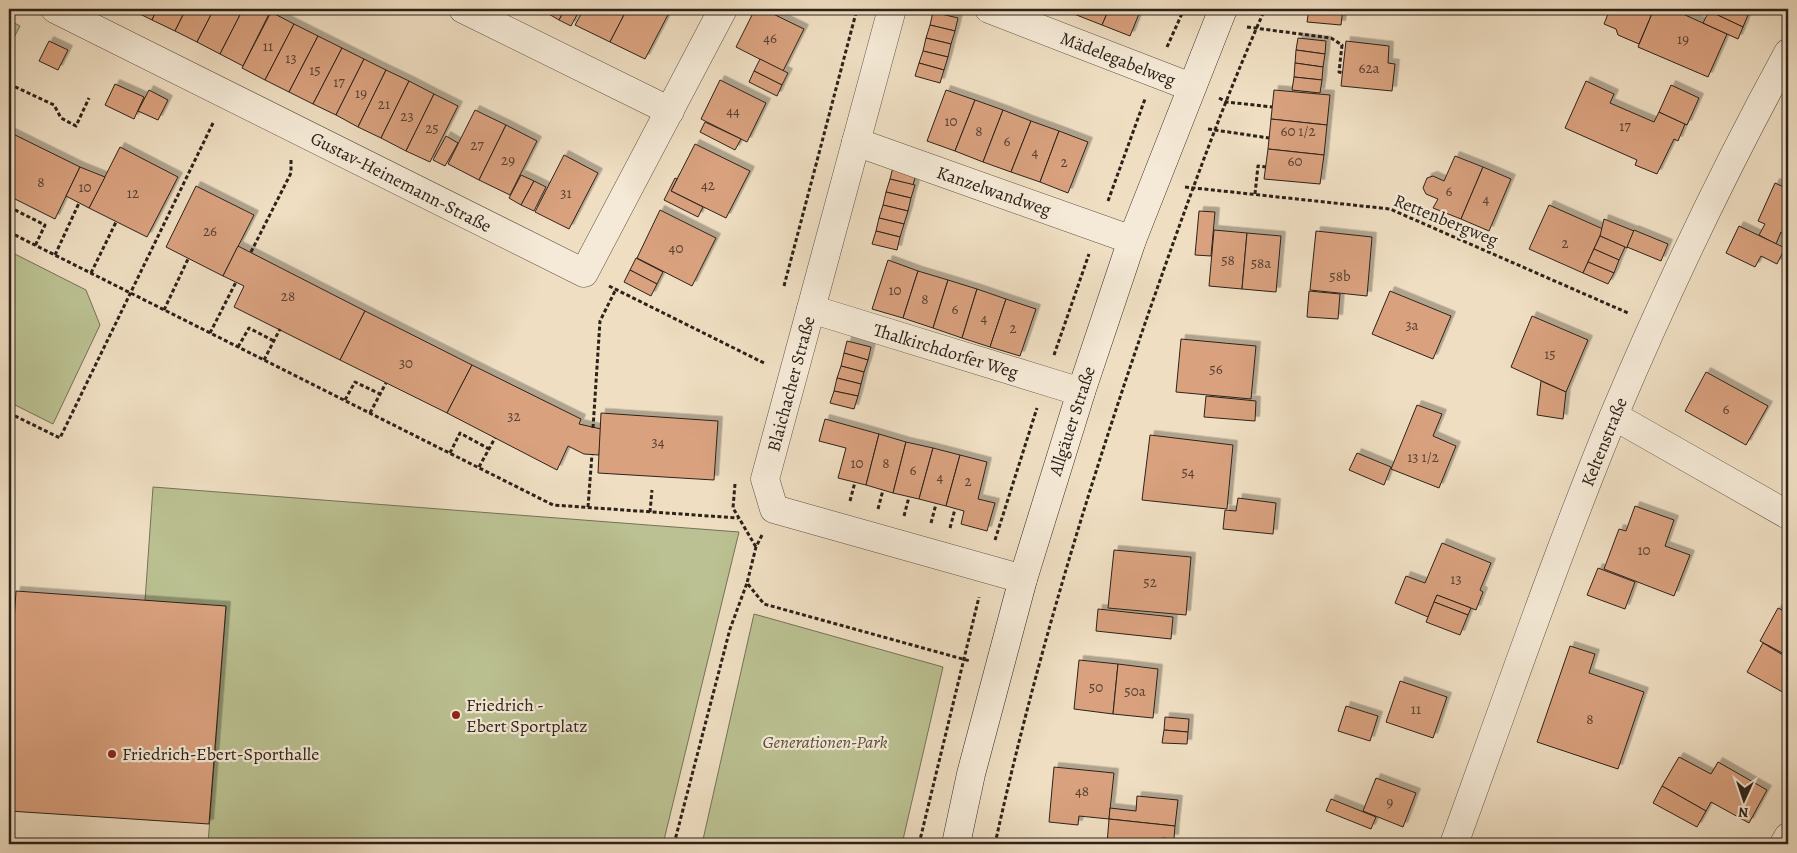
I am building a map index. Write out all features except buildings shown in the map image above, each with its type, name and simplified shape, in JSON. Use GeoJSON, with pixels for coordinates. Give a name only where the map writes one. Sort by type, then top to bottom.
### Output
{"type":"FeatureCollection","features":[{"type":"Feature","properties":{"kind":"street","name":"Gustav-Heinemann-Straße"},"geometry":{"type":"LineString","coordinates":[[55,9],[584,273]]}},
{"type":"Feature","properties":{"kind":"street"},"geometry":{"type":"LineString","coordinates":[[463,9],[670,111]]}},
{"type":"Feature","properties":{"kind":"street"},"geometry":{"type":"LineString","coordinates":[[584,273],[723,9]]}},
{"type":"Feature","properties":{"kind":"street","name":"Blaichacher Straße"},"geometry":{"type":"LineString","coordinates":[[774,509],[765,479],[892,9]]}},
{"type":"Feature","properties":{"kind":"street","name":"Mädelegabelweg"},"geometry":{"type":"LineString","coordinates":[[989,9],[1192,87]]}},
{"type":"Feature","properties":{"kind":"street","name":"Allgäuer Straße"},"geometry":{"type":"LineString","coordinates":[[956,844],[974,764],[1023,579],[1081,392],[1132,240],[1220,15]]}},
{"type":"Feature","properties":{"kind":"street","name":"Keltenstraße"},"geometry":{"type":"LineString","coordinates":[[1454,844],[1562,548],[1614,416],[1654,324],[1750,124],[1788,53]]}},
{"type":"Feature","properties":{"kind":"street","name":"Kanzelwandweg"},"geometry":{"type":"LineString","coordinates":[[856,142],[1132,240]]}},
{"type":"Feature","properties":{"kind":"street","name":"Thalkirchdorfer Weg"},"geometry":{"type":"LineString","coordinates":[[812,309],[1081,392]]}},
{"type":"Feature","properties":{"kind":"street"},"geometry":{"type":"LineString","coordinates":[[1614,416],[1788,515]]}},
{"type":"Feature","properties":{"kind":"street"},"geometry":{"type":"LineString","coordinates":[[774,509],[1023,579]]}},
{"type":"Feature","properties":{"kind":"street"},"geometry":{"type":"LineString","coordinates":[[1784,844],[1788,837]]}},
{"type":"Feature","properties":{"kind":"path"},"geometry":{"type":"LineString","coordinates":[[995,844],[1037,676],[1119,397],[1193,188],[1265,9]]}},
{"type":"Feature","properties":{"kind":"path"},"geometry":{"type":"LineString","coordinates":[[1220,15],[1257,28],[1331,38],[1342,45],[1339,72],[1343,72]]}},
{"type":"Feature","properties":{"kind":"path"},"geometry":{"type":"LineString","coordinates":[[9,84],[54,105],[61,118],[76,126],[89,98]]}},
{"type":"Feature","properties":{"kind":"path"},"geometry":{"type":"LineString","coordinates":[[1192,87],[1227,102],[1272,107]]}},
{"type":"Feature","properties":{"kind":"path"},"geometry":{"type":"LineString","coordinates":[[9,413],[60,438],[227,96]]}},
{"type":"Feature","properties":{"kind":"path"},"geometry":{"type":"LineString","coordinates":[[1179,119],[1215,131],[1269,138]]}},
{"type":"Feature","properties":{"kind":"path"},"geometry":{"type":"LineString","coordinates":[[251,252],[291,173],[291,127]]}},
{"type":"Feature","properties":{"kind":"path"},"geometry":{"type":"LineString","coordinates":[[1255,194],[1258,166],[1266,167]]}},
{"type":"Feature","properties":{"kind":"path","name":"Rettenbergweg"},"geometry":{"type":"LineString","coordinates":[[1154,181],[1193,188],[1390,209],[1654,324]]}},
{"type":"Feature","properties":{"kind":"path"},"geometry":{"type":"LineString","coordinates":[[55,255],[79,203]]}},
{"type":"Feature","properties":{"kind":"path"},"geometry":{"type":"LineString","coordinates":[[9,207],[45,225],[35,246]]}},
{"type":"Feature","properties":{"kind":"path"},"geometry":{"type":"LineString","coordinates":[[91,273],[116,222]]}},
{"type":"Feature","properties":{"kind":"path"},"geometry":{"type":"LineString","coordinates":[[9,232],[553,505],[738,518]]}},
{"type":"Feature","properties":{"kind":"path"},"geometry":{"type":"LineString","coordinates":[[164,310],[188,259]]}},
{"type":"Feature","properties":{"kind":"path"},"geometry":{"type":"LineString","coordinates":[[584,273],[764,363]]}},
{"type":"Feature","properties":{"kind":"path"},"geometry":{"type":"LineString","coordinates":[[210,333],[236,282]]}},
{"type":"Feature","properties":{"kind":"path"},"geometry":{"type":"LineString","coordinates":[[593,428],[600,321],[616,289]]}},
{"type":"Feature","properties":{"kind":"path"},"geometry":{"type":"LineString","coordinates":[[238,347],[249,328],[274,341]]}},
{"type":"Feature","properties":{"kind":"path"},"geometry":{"type":"LineString","coordinates":[[264,360],[280,329]]}},
{"type":"Feature","properties":{"kind":"path"},"geometry":{"type":"LineString","coordinates":[[345,400],[355,382],[380,394]]}},
{"type":"Feature","properties":{"kind":"path"},"geometry":{"type":"LineString","coordinates":[[370,413],[386,383]]}},
{"type":"Feature","properties":{"kind":"path"},"geometry":{"type":"LineString","coordinates":[[450,453],[460,433],[489,449]]}},
{"type":"Feature","properties":{"kind":"path"},"geometry":{"type":"LineString","coordinates":[[479,467],[495,438]]}},
{"type":"Feature","properties":{"kind":"path"},"geometry":{"type":"LineString","coordinates":[[588,507],[592,454]]}},
{"type":"Feature","properties":{"kind":"path"},"geometry":{"type":"LineString","coordinates":[[650,512],[652,490]]}},
{"type":"Feature","properties":{"kind":"path"},"geometry":{"type":"LineString","coordinates":[[674,844],[730,629],[747,583],[756,547],[774,509]]}},
{"type":"Feature","properties":{"kind":"path"},"geometry":{"type":"LineString","coordinates":[[747,583],[764,604],[962,659]]}},
{"type":"Feature","properties":{"kind":"path"},"geometry":{"type":"LineString","coordinates":[[9,842],[34,844]]}},
{"type":"Feature","properties":{"kind":"green space"},"geometry":{"type":"Polygon","coordinates":[[[9,20],[20,26],[9,47],[9,20]]]}},
{"type":"Feature","properties":{"kind":"green space"},"geometry":{"type":"Polygon","coordinates":[[[9,251],[86,290],[100,325],[53,424],[9,402],[9,251]]]}},
{"type":"Feature","properties":{"kind":"green space","name":"Friedrich - Ebert Sportplatz"},"geometry":{"type":"Polygon","coordinates":[[[153,487],[739,532],[663,844],[208,844],[226,607],[145,601],[153,487]]]}},
{"type":"Feature","properties":{"kind":"green space","name":"Generationen-Park"},"geometry":{"type":"Polygon","coordinates":[[[754,614],[943,667],[902,844],[702,844],[754,614]]]}},
{"type":"Feature","properties":{"kind":"place","name":"Friedrich - Ebert Sportplatz"},"geometry":{"type":"Point","coordinates":[456,715]}},
{"type":"Feature","properties":{"kind":"place","name":"Friedrich-Ebert-Sporthalle"},"geometry":{"type":"Point","coordinates":[112,754]}}]}
